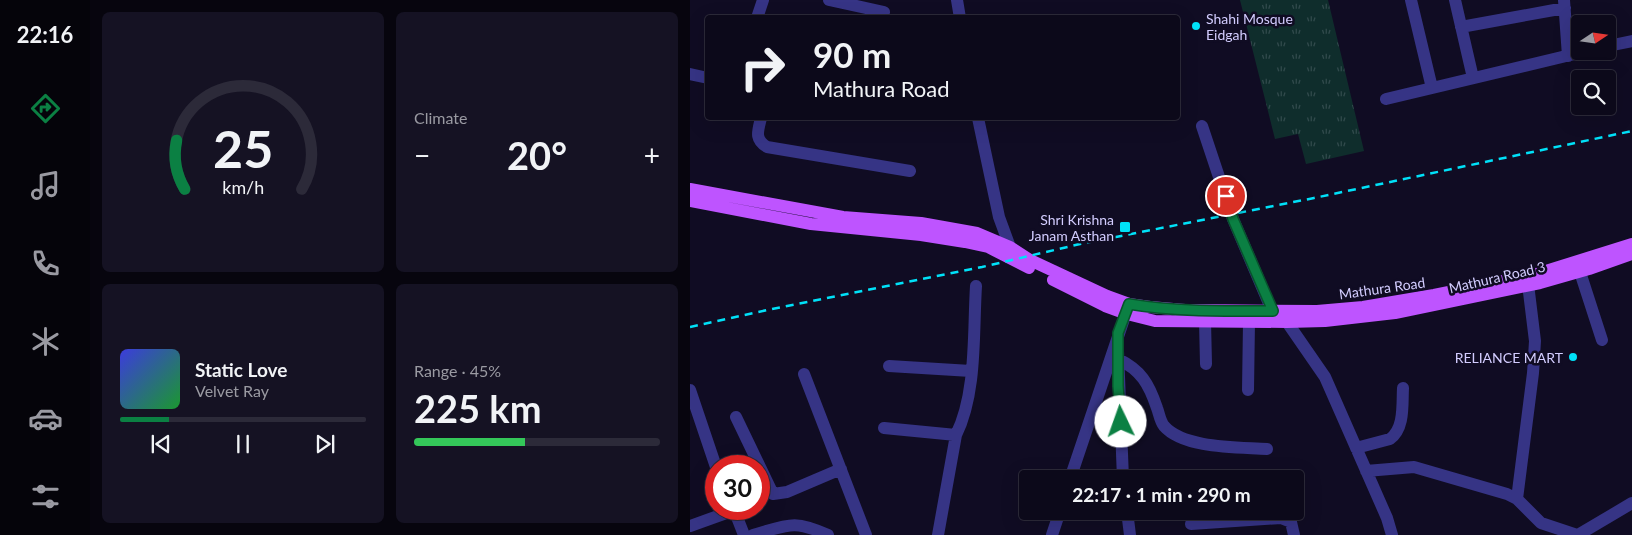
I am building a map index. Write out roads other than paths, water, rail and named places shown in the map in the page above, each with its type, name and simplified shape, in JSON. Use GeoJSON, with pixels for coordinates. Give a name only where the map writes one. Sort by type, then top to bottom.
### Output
{"type":"FeatureCollection","features":[{"type":"Feature","properties":{"kind":"main road"},"geometry":{"type":"LineString","coordinates":[[690,189],[843,216],[922,224],[977,233],[1010,247],[1030,260],[1107,296],[1128,309]]}},
{"type":"Feature","properties":{"kind":"main road"},"geometry":{"type":"LineString","coordinates":[[690,201],[811,224],[921,236],[988,247],[1081,295],[1128,309]]}},
{"type":"Feature","properties":{"kind":"main road","name":"Mathura Road"},"geometry":{"type":"LineString","coordinates":[[1128,309],[1184,310],[1279,319],[1317,311],[1363,307],[1528,281],[1632,244]]}},
{"type":"Feature","properties":{"kind":"main road","name":"Mathura Road 3"},"geometry":{"type":"LineString","coordinates":[[1128,309],[1155,321],[1249,322],[1279,319],[1325,321],[1395,313],[1528,281],[1580,272],[1632,254]]}},
{"type":"Feature","properties":{"kind":"street"},"geometry":{"type":"LineString","coordinates":[[758,15],[764,0]]}},
{"type":"Feature","properties":{"kind":"street"},"geometry":{"type":"LineString","coordinates":[[829,0],[884,10]]}},
{"type":"Feature","properties":{"kind":"street"},"geometry":{"type":"LineString","coordinates":[[957,0],[960,15]]}},
{"type":"Feature","properties":{"kind":"street"},"geometry":{"type":"LineString","coordinates":[[1411,0],[1432,88]]}},
{"type":"Feature","properties":{"kind":"street"},"geometry":{"type":"LineString","coordinates":[[1455,0],[1473,78]]}},
{"type":"Feature","properties":{"kind":"street"},"geometry":{"type":"LineString","coordinates":[[1461,28],[1565,4],[1568,56]]}},
{"type":"Feature","properties":{"kind":"street"},"geometry":{"type":"LineString","coordinates":[[1616,44],[1632,41]]}},
{"type":"Feature","properties":{"kind":"street"},"geometry":{"type":"LineString","coordinates":[[1386,98],[1571,55]]}},
{"type":"Feature","properties":{"kind":"street"},"geometry":{"type":"LineString","coordinates":[[690,74],[705,77]]}},
{"type":"Feature","properties":{"kind":"street"},"geometry":{"type":"LineString","coordinates":[[761,120],[758,138],[767,147],[910,171]]}},
{"type":"Feature","properties":{"kind":"street"},"geometry":{"type":"LineString","coordinates":[[978,120],[999,217],[1010,247]]}},
{"type":"Feature","properties":{"kind":"street"},"geometry":{"type":"LineString","coordinates":[[1202,126],[1233,219],[1279,319],[1325,377],[1387,518],[1392,535]]}},
{"type":"Feature","properties":{"kind":"street"},"geometry":{"type":"LineString","coordinates":[[1580,272],[1602,340]]}},
{"type":"Feature","properties":{"kind":"street"},"geometry":{"type":"LineString","coordinates":[[1517,499],[1533,373],[1535,341],[1528,281]]}},
{"type":"Feature","properties":{"kind":"street"},"geometry":{"type":"LineString","coordinates":[[938,535],[956,435],[963,420],[969,396],[976,286]]}},
{"type":"Feature","properties":{"kind":"street"},"geometry":{"type":"LineString","coordinates":[[1073,470],[1118,333],[1128,309]]}},
{"type":"Feature","properties":{"kind":"street"},"geometry":{"type":"LineString","coordinates":[[1204,321],[1206,364]]}},
{"type":"Feature","properties":{"kind":"street"},"geometry":{"type":"LineString","coordinates":[[1248,390],[1249,322]]}},
{"type":"Feature","properties":{"kind":"street"},"geometry":{"type":"LineString","coordinates":[[1118,333],[1123,470]]}},
{"type":"Feature","properties":{"kind":"street"},"geometry":{"type":"LineString","coordinates":[[1118,359],[1131,365],[1139,373],[1152,394],[1163,425],[1171,432],[1194,441],[1213,445],[1267,449]]}},
{"type":"Feature","properties":{"kind":"street"},"geometry":{"type":"LineString","coordinates":[[889,366],[971,371]]}},
{"type":"Feature","properties":{"kind":"street"},"geometry":{"type":"LineString","coordinates":[[804,374],[866,535]]}},
{"type":"Feature","properties":{"kind":"street"},"geometry":{"type":"LineString","coordinates":[[1356,448],[1390,439],[1394,436],[1401,421],[1403,388]]}},
{"type":"Feature","properties":{"kind":"street"},"geometry":{"type":"LineString","coordinates":[[690,390],[712,455]]}},
{"type":"Feature","properties":{"kind":"street"},"geometry":{"type":"LineString","coordinates":[[736,417],[773,494],[787,492],[841,469]]}},
{"type":"Feature","properties":{"kind":"street"},"geometry":{"type":"LineString","coordinates":[[884,428],[956,435]]}},
{"type":"Feature","properties":{"kind":"street"},"geometry":{"type":"LineString","coordinates":[[1366,471],[1414,466],[1507,494],[1517,499],[1541,523],[1578,535],[1632,503]]}},
{"type":"Feature","properties":{"kind":"street"},"geometry":{"type":"LineString","coordinates":[[691,522],[705,518]]}},
{"type":"Feature","properties":{"kind":"street"},"geometry":{"type":"LineString","coordinates":[[1191,524],[1280,518],[1291,522],[1294,535]]}},
{"type":"Feature","properties":{"kind":"street"},"geometry":{"type":"LineString","coordinates":[[738,520],[744,535]]}},
{"type":"Feature","properties":{"kind":"street"},"geometry":{"type":"LineString","coordinates":[[1052,535],[1057,520]]}},
{"type":"Feature","properties":{"kind":"street"},"geometry":{"type":"LineString","coordinates":[[1128,520],[1130,535]]}},
{"type":"Feature","properties":{"kind":"street"},"geometry":{"type":"LineString","coordinates":[[753,535],[790,524],[798,524],[828,535]]}},
{"type":"Feature","properties":{"kind":"railway"},"geometry":{"type":"LineString","coordinates":[[690,327],[982,267],[1080,244],[1314,198],[1632,131]]}},
{"type":"Feature","properties":{"kind":"place","name":"Shahi Mosque Eidgah"},"geometry":{"type":"Point","coordinates":[1196,26]}},
{"type":"Feature","properties":{"kind":"place","name":"Shri Krishna Janam Asthan"},"geometry":{"type":"Point","coordinates":[1125,227]}},
{"type":"Feature","properties":{"kind":"place","name":"RELIANCE MART"},"geometry":{"type":"Point","coordinates":[1573,357]}}]}
